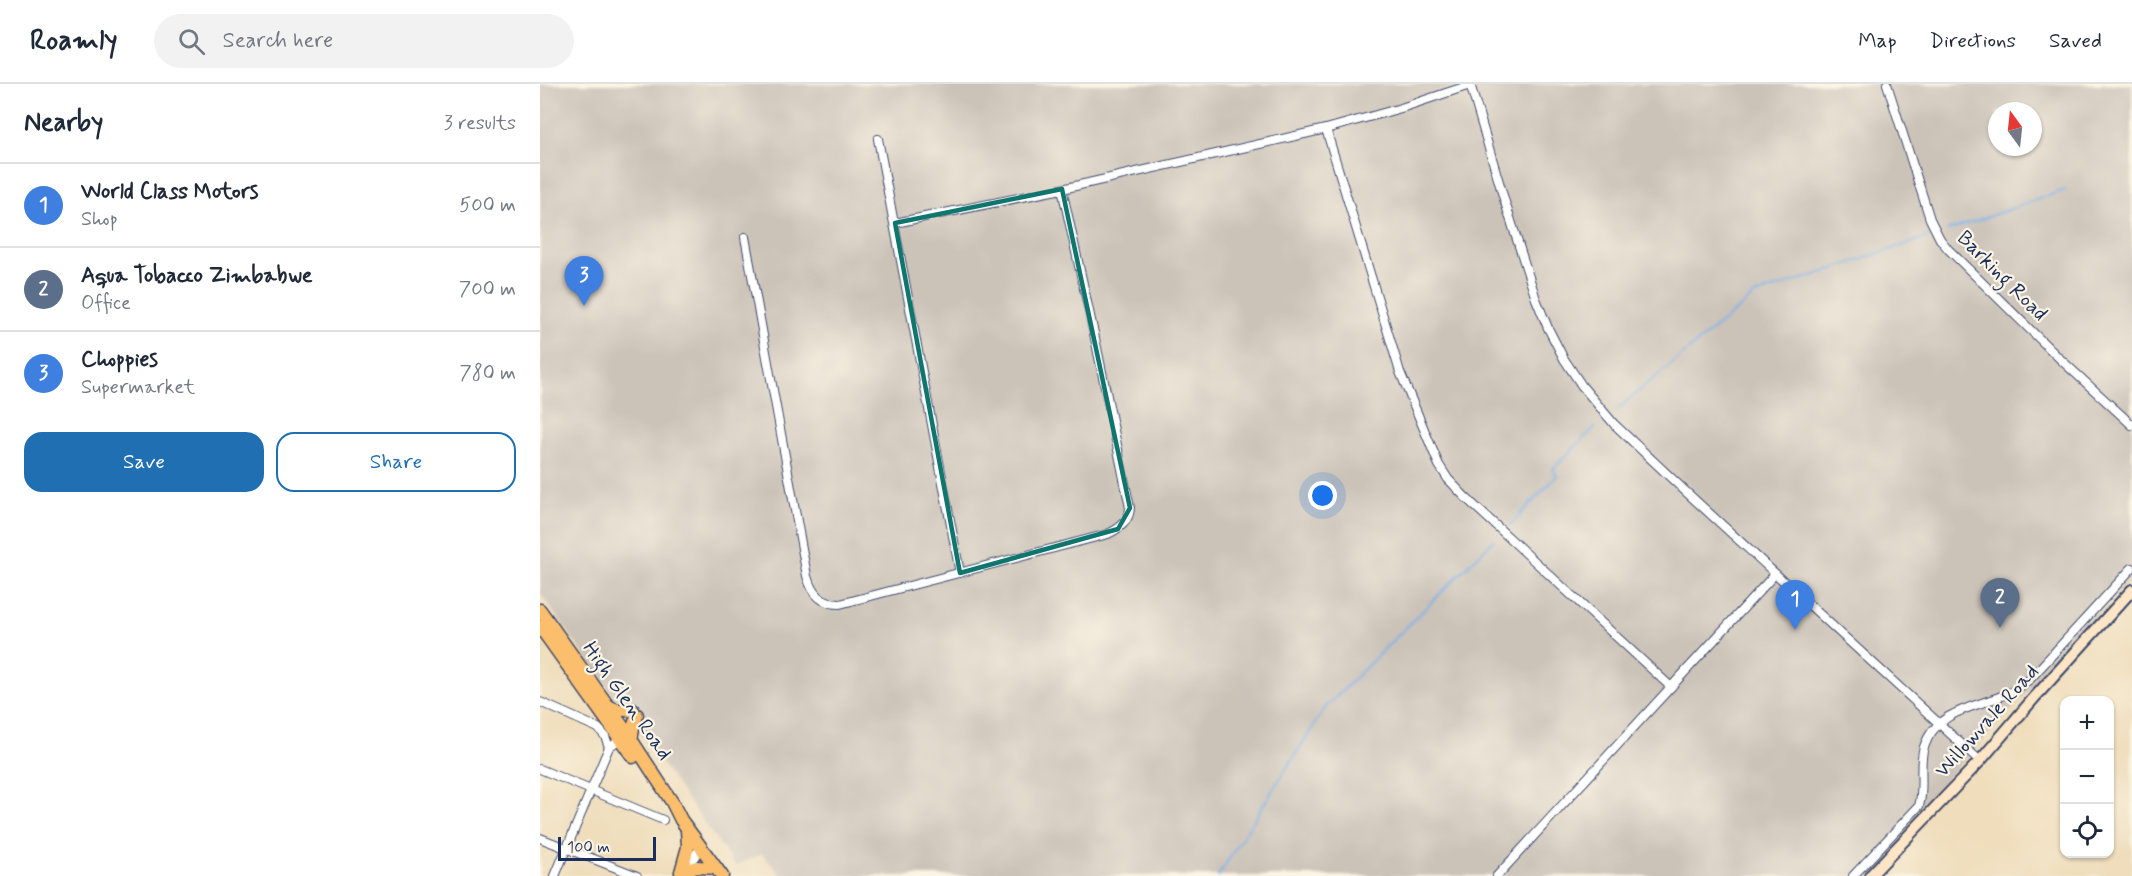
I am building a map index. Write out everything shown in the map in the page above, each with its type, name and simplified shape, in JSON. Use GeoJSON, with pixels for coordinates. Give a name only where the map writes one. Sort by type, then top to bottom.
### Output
{"type":"FeatureCollection","features":[{"type":"Feature","properties":{"kind":"main road","name":"Willowvale Road"},"geometry":{"type":"LineString","coordinates":[[1870,876],[1980,762],[2041,690],[2132,590]]}},
{"type":"Feature","properties":{"kind":"main road","name":"High Glen Road"},"geometry":{"type":"LineString","coordinates":[[540,610],[608,706],[667,806],[678,815],[719,872]]}},
{"type":"Feature","properties":{"kind":"main road","name":"High Glen Road"},"geometry":{"type":"LineString","coordinates":[[540,627],[626,740]]}},
{"type":"Feature","properties":{"kind":"main road"},"geometry":{"type":"LineString","coordinates":[[608,706],[617,710],[635,712],[633,728],[626,740]]}},
{"type":"Feature","properties":{"kind":"main road"},"geometry":{"type":"LineString","coordinates":[[680,874],[688,847],[687,829]]}},
{"type":"Feature","properties":{"kind":"main road"},"geometry":{"type":"LineString","coordinates":[[680,874],[702,867],[719,872]]}},
{"type":"Feature","properties":{"kind":"street","name":"Barking Road"},"geometry":{"type":"LineString","coordinates":[[1887,84],[1930,219],[1940,239],[2059,358],[2132,425]]}},
{"type":"Feature","properties":{"kind":"street"},"geometry":{"type":"LineString","coordinates":[[895,223],[1062,189],[1326,129],[1401,108],[1470,85],[1503,199],[1536,299],[1564,359],[1581,386],[1614,424],[1980,762]]}},
{"type":"Feature","properties":{"kind":"street"},"geometry":{"type":"LineString","coordinates":[[1326,129],[1397,362],[1439,465],[1448,479],[1465,497],[1671,687]]}},
{"type":"Feature","properties":{"kind":"street"},"geometry":{"type":"LineString","coordinates":[[878,138],[960,573]]}},
{"type":"Feature","properties":{"kind":"street"},"geometry":{"type":"LineString","coordinates":[[745,237],[807,576],[815,595],[830,604],[840,604],[1108,534],[1126,522],[1130,516],[1100,359],[1062,189]]}},
{"type":"Feature","properties":{"kind":"street"},"geometry":{"type":"LineString","coordinates":[[1853,876],[1919,806],[1923,794],[1921,778],[1924,747],[1939,725],[1954,712],[2010,693],[2030,679],[2132,568]]}},
{"type":"Feature","properties":{"kind":"street"},"geometry":{"type":"LineString","coordinates":[[1497,876],[1775,574]]}},
{"type":"Feature","properties":{"kind":"street"},"geometry":{"type":"LineString","coordinates":[[540,702],[598,728],[605,736],[609,747],[555,876]]}},
{"type":"Feature","properties":{"kind":"street"},"geometry":{"type":"LineString","coordinates":[[609,747],[626,740]]}},
{"type":"Feature","properties":{"kind":"street"},"geometry":{"type":"LineString","coordinates":[[540,769],[663,820]]}},
{"type":"Feature","properties":{"kind":"street"},"geometry":{"type":"LineString","coordinates":[[540,838],[637,876]]}},
{"type":"Feature","properties":{"kind":"street"},"geometry":{"type":"LineString","coordinates":[[680,874],[701,848]]}},
{"type":"Feature","properties":{"kind":"highlighted area"},"geometry":{"type":"Polygon","coordinates":[[[1062,189],[1130,508],[1118,529],[960,573],[895,223],[1062,189]]]}},
{"type":"Feature","properties":{"kind":"shaded area"},"geometry":{"type":"Polygon","coordinates":[[[540,84],[2132,84],[2132,579],[1857,876],[782,876],[762,854],[735,866],[540,593],[540,84]]]}},
{"type":"Feature","properties":{"kind":"waterway"},"geometry":{"type":"LineString","coordinates":[[1947,231],[2065,190]]}},
{"type":"Feature","properties":{"kind":"waterway"},"geometry":{"type":"LineString","coordinates":[[1616,410],[1755,295],[1931,236]]}},
{"type":"Feature","properties":{"kind":"waterway"},"geometry":{"type":"LineString","coordinates":[[1510,525],[1557,476],[1553,469],[1595,427]]}},
{"type":"Feature","properties":{"kind":"waterway"},"geometry":{"type":"LineString","coordinates":[[1218,876],[1325,708],[1494,540]]}},
{"type":"Feature","properties":{"kind":"place","name":"Choppies"},"geometry":{"type":"Point","coordinates":[584,306]}},
{"type":"Feature","properties":{"kind":"place","name":"Aqua Tobacco Zimbabwe"},"geometry":{"type":"Point","coordinates":[2000,628]}},
{"type":"Feature","properties":{"kind":"place","name":"World Class Motors"},"geometry":{"type":"Point","coordinates":[1795,630]}}]}
